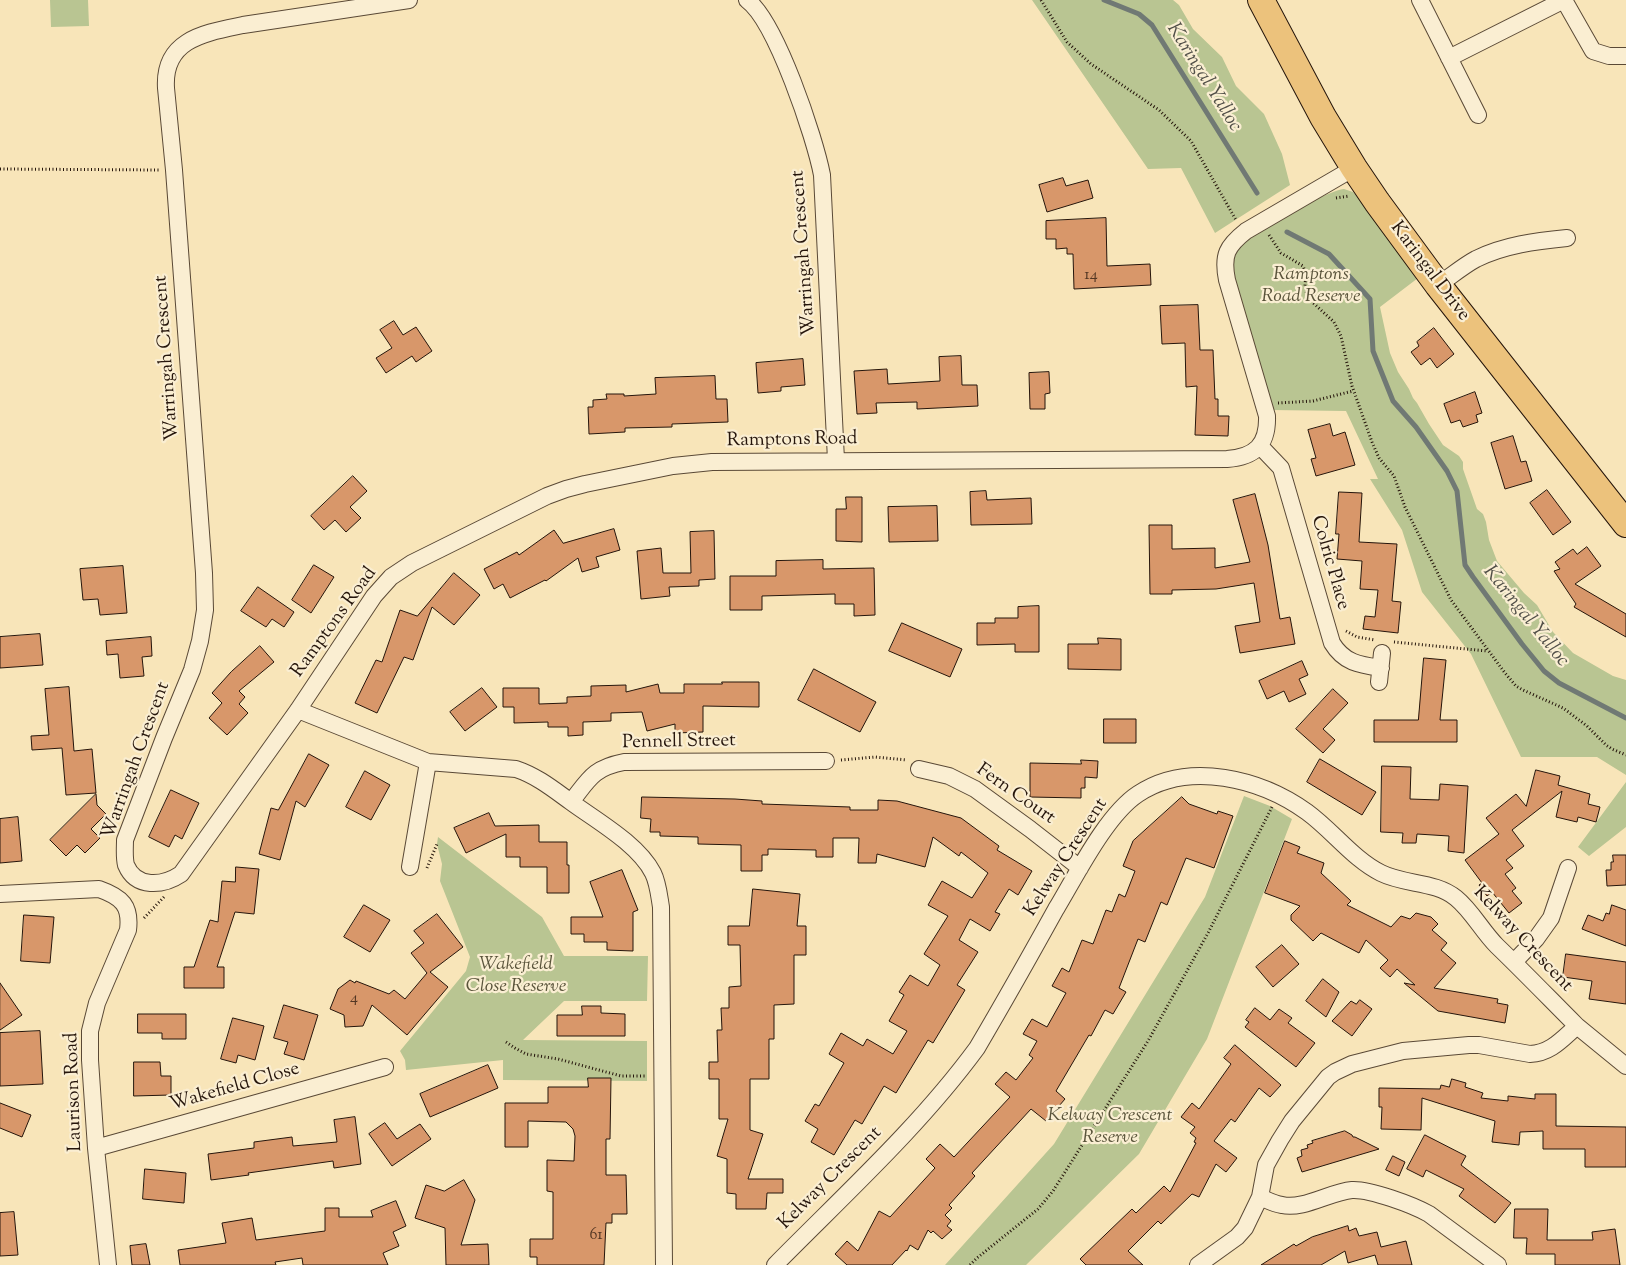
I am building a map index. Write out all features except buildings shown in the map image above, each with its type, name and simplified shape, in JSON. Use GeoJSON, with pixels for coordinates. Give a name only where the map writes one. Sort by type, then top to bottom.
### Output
{"type":"FeatureCollection","features":[{"type":"Feature","properties":{"kind":"main road","name":"Karingal Drive"},"geometry":{"type":"LineString","coordinates":[[1261,0],[1323,117],[1346,173],[1438,285],[1626,524]]}},
{"type":"Feature","properties":{"kind":"street","name":"Warringah Crescent"},"geometry":{"type":"LineString","coordinates":[[171,881],[159,884],[146,882],[134,875],[127,865],[124,854],[126,840],[192,670],[200,642],[205,610],[204,573],[174,170],[165,75],[170,58],[187,42],[218,30],[409,0]]}},
{"type":"Feature","properties":{"kind":"street","name":"Warringah Crescent"},"geometry":{"type":"LineString","coordinates":[[747,0],[754,5],[768,27],[790,76],[819,160],[822,175],[836,460]]}},
{"type":"Feature","properties":{"kind":"street"},"geometry":{"type":"LineString","coordinates":[[1420,0],[1478,115]]}},
{"type":"Feature","properties":{"kind":"street"},"geometry":{"type":"LineString","coordinates":[[1449,58],[1564,0],[1593,51],[1609,56],[1626,56]]}},
{"type":"Feature","properties":{"kind":"street"},"geometry":{"type":"LineString","coordinates":[[1260,446],[1266,434],[1266,416],[1225,270],[1224,261],[1226,253],[1231,245],[1244,233],[1346,173]]}},
{"type":"Feature","properties":{"kind":"street"},"geometry":{"type":"LineString","coordinates":[[1438,285],[1476,260],[1499,250],[1523,243],[1567,238]]}},
{"type":"Feature","properties":{"kind":"street","name":"Ramptons Road"},"geometry":{"type":"LineString","coordinates":[[171,881],[181,874],[298,710],[374,596],[391,577],[412,563],[547,496],[585,484],[693,463],[836,460],[1227,459],[1247,456],[1260,446]]}},
{"type":"Feature","properties":{"kind":"street","name":"Colric Place"},"geometry":{"type":"LineString","coordinates":[[1260,446],[1281,468],[1328,633],[1337,651],[1350,662],[1364,666],[1381,657]]}},
{"type":"Feature","properties":{"kind":"street"},"geometry":{"type":"LineString","coordinates":[[298,710],[428,762],[516,769],[529,774],[629,845],[653,873],[661,907],[664,1265]]}},
{"type":"Feature","properties":{"kind":"street","name":"Pennell Street"},"geometry":{"type":"LineString","coordinates":[[571,802],[592,774],[607,765],[624,762],[826,761]]}},
{"type":"Feature","properties":{"kind":"street"},"geometry":{"type":"LineString","coordinates":[[410,867],[428,762]]}},
{"type":"Feature","properties":{"kind":"street","name":"Fern Court"},"geometry":{"type":"LineString","coordinates":[[919,769],[949,776],[975,789],[1080,868]]}},
{"type":"Feature","properties":{"kind":"street","name":"Kelway Crescent"},"geometry":{"type":"LineString","coordinates":[[775,1265],[901,1137],[958,1074],[978,1048],[1080,868],[1112,819],[1123,806],[1138,794],[1158,784],[1179,778],[1202,776],[1239,781],[1278,795],[1308,813],[1381,874],[1431,886],[1443,890],[1456,898],[1496,945],[1576,1026],[1626,1066]]}},
{"type":"Feature","properties":{"kind":"street"},"geometry":{"type":"LineString","coordinates":[[1514,962],[1536,939],[1551,918],[1568,868]]}},
{"type":"Feature","properties":{"kind":"street","name":"Laurison Road"},"geometry":{"type":"LineString","coordinates":[[0,894],[99,889],[112,893],[127,908],[128,930],[97,1003],[90,1031],[96,1148],[108,1265]]}},
{"type":"Feature","properties":{"kind":"street"},"geometry":{"type":"LineString","coordinates":[[1198,1265],[1237,1237],[1245,1228],[1260,1197],[1266,1165],[1292,1121],[1328,1077],[1342,1067],[1403,1050],[1460,1045],[1479,1045],[1530,1054],[1538,1053],[1549,1050],[1576,1026]]}},
{"type":"Feature","properties":{"kind":"street","name":"Wakefield Close"},"geometry":{"type":"LineString","coordinates":[[96,1148],[385,1067]]}},
{"type":"Feature","properties":{"kind":"street"},"geometry":{"type":"LineString","coordinates":[[1260,1197],[1280,1205],[1290,1206],[1342,1192],[1355,1190],[1367,1192],[1419,1208],[1498,1265]]}},
{"type":"Feature","properties":{"kind":"path"},"geometry":{"type":"LineString","coordinates":[[1041,0],[1067,42],[1091,64],[1159,110],[1191,141],[1244,233]]}},
{"type":"Feature","properties":{"kind":"path"},"geometry":{"type":"LineString","coordinates":[[0,169],[174,170]]}},
{"type":"Feature","properties":{"kind":"path"},"geometry":{"type":"LineString","coordinates":[[1330,200],[1338,197],[1349,197],[1346,173]]}},
{"type":"Feature","properties":{"kind":"path"},"geometry":{"type":"LineString","coordinates":[[1261,237],[1275,229]]}},
{"type":"Feature","properties":{"kind":"path"},"geometry":{"type":"LineString","coordinates":[[1268,234],[1281,253],[1303,266],[1306,274],[1305,286],[1307,295],[1329,316],[1338,329],[1343,343],[1353,391],[1376,451],[1394,476],[1405,507],[1451,600],[1516,686],[1563,708],[1587,726],[1606,745],[1626,754]]}},
{"type":"Feature","properties":{"kind":"path"},"geometry":{"type":"LineString","coordinates":[[1277,409],[1276,404],[1279,403],[1313,400],[1353,391]]}},
{"type":"Feature","properties":{"kind":"path"},"geometry":{"type":"LineString","coordinates":[[1328,633],[1344,630],[1357,637],[1381,657],[1488,651]]}},
{"type":"Feature","properties":{"kind":"path"},"geometry":{"type":"LineString","coordinates":[[826,761],[884,758],[912,760],[919,769]]}},
{"type":"Feature","properties":{"kind":"path"},"geometry":{"type":"LineString","coordinates":[[970,1265],[1038,1209],[1053,1191],[1148,1041],[1208,933],[1278,795]]}},
{"type":"Feature","properties":{"kind":"path"},"geometry":{"type":"LineString","coordinates":[[128,930],[140,923],[168,893],[171,881]]}},
{"type":"Feature","properties":{"kind":"path"},"geometry":{"type":"LineString","coordinates":[[506,1042],[526,1054],[558,1059],[621,1076],[662,1076]]}},
{"type":"Feature","properties":{"kind":"green space"},"geometry":{"type":"Polygon","coordinates":[[[50,0],[88,0],[89,26],[51,27],[50,0]]]}},
{"type":"Feature","properties":{"kind":"green space"},"geometry":{"type":"Polygon","coordinates":[[[1032,0],[1173,0],[1179,5],[1193,29],[1222,57],[1236,86],[1264,114],[1282,154],[1290,185],[1215,233],[1181,168],[1148,169],[1032,0]]]}},
{"type":"Feature","properties":{"kind":"green space","name":"Ramptons Road Reserve"},"geometry":{"type":"Polygon","coordinates":[[[1344,189],[1353,192],[1357,196],[1418,278],[1380,307],[1390,353],[1398,372],[1443,445],[1459,456],[1463,462],[1463,469],[1477,509],[1483,514],[1486,522],[1489,540],[1497,561],[1524,593],[1537,605],[1553,632],[1573,653],[1613,676],[1626,680],[1626,775],[1597,757],[1521,757],[1471,654],[1422,592],[1402,530],[1370,479],[1378,479],[1346,411],[1270,410],[1232,274],[1234,256],[1242,244],[1269,225],[1304,205],[1344,189]]]}},
{"type":"Feature","properties":{"kind":"green space"},"geometry":{"type":"Polygon","coordinates":[[[1626,782],[1626,827],[1589,856],[1578,847],[1626,782]]]}},
{"type":"Feature","properties":{"kind":"green space","name":"Kelway Crescent Reserve"},"geometry":{"type":"Polygon","coordinates":[[[1244,796],[1270,806],[1292,819],[1207,1039],[1139,1154],[1026,1265],[945,1265],[1054,1144],[1205,897],[1244,796]]]}},
{"type":"Feature","properties":{"kind":"green space","name":"Wakefield Close Reserve"},"geometry":{"type":"Polygon","coordinates":[[[438,837],[542,917],[564,956],[648,956],[647,1001],[564,1001],[523,1040],[647,1041],[647,1081],[503,1080],[503,1060],[406,1070],[405,1060],[400,1051],[466,971],[470,957],[440,881],[442,864],[437,844],[438,837]]]}},
{"type":"Feature","properties":{"kind":"waterway","name":"Karingal Yalloc"},"geometry":{"type":"LineString","coordinates":[[1104,0],[1139,14],[1152,25],[1257,193]]}},
{"type":"Feature","properties":{"kind":"waterway","name":"Karingal Yalloc"},"geometry":{"type":"LineString","coordinates":[[1287,232],[1329,254],[1370,299],[1373,351],[1393,401],[1416,427],[1447,471],[1457,491],[1465,565],[1473,577],[1544,671],[1559,683],[1626,718]]}}]}
